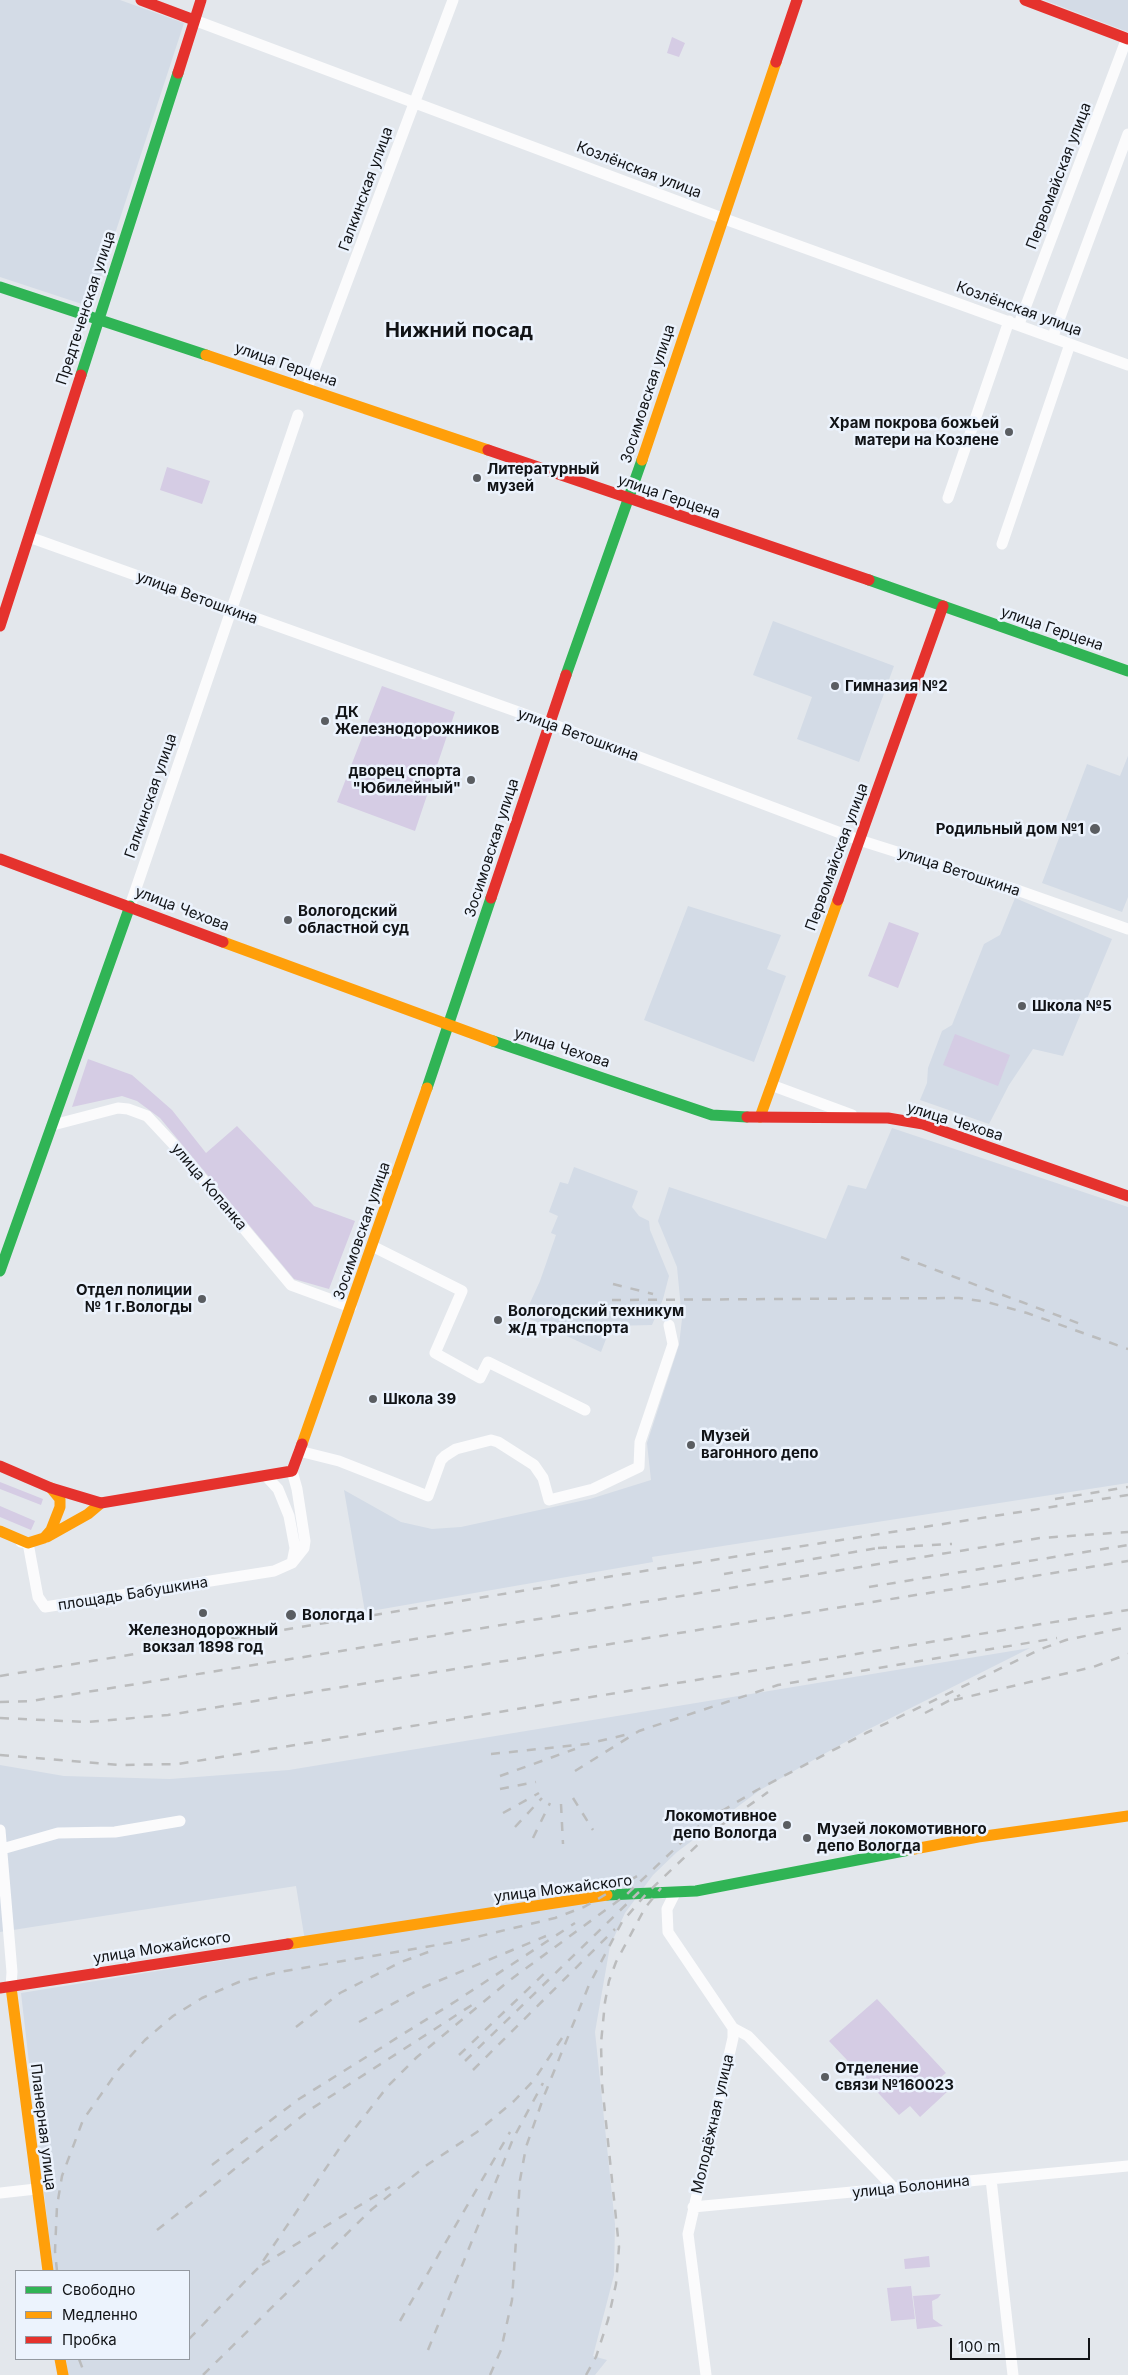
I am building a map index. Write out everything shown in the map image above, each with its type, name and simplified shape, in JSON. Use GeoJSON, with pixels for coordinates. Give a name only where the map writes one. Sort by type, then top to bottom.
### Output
{"type":"FeatureCollection","features":[{"type":"Feature","properties":{"kind":"street","name":"Козлёнская улица"},"geometry":{"type":"LineString","coordinates":[[141,0],[415,101],[722,218],[1053,336],[1128,365]]}},
{"type":"Feature","properties":{"kind":"street","name":"Предтеченская улица"},"geometry":{"type":"LineString","coordinates":[[0,626],[201,0]]}},
{"type":"Feature","properties":{"kind":"street","name":"Галкинская улица"},"geometry":{"type":"LineString","coordinates":[[307,388],[453,0]]}},
{"type":"Feature","properties":{"kind":"street","name":"Зосимовская улица"},"geometry":{"type":"LineString","coordinates":[[292,1471],[449,1026],[549,723],[629,499],[722,218],[797,0]]}},
{"type":"Feature","properties":{"kind":"street"},"geometry":{"type":"LineString","coordinates":[[1025,0],[1128,39]]}},
{"type":"Feature","properties":{"kind":"street","name":"Первомайская улица"},"geometry":{"type":"LineString","coordinates":[[948,498],[1014,322],[1128,39]]}},
{"type":"Feature","properties":{"kind":"street"},"geometry":{"type":"LineString","coordinates":[[1053,336],[1128,134]]}},
{"type":"Feature","properties":{"kind":"street","name":"улица Герцена"},"geometry":{"type":"LineString","coordinates":[[0,287],[307,388],[1128,671]]}},
{"type":"Feature","properties":{"kind":"street"},"geometry":{"type":"LineString","coordinates":[[1002,544],[1070,344]]}},
{"type":"Feature","properties":{"kind":"street","name":"Галкинская улица"},"geometry":{"type":"LineString","coordinates":[[0,1271],[130,906],[298,416]]}},
{"type":"Feature","properties":{"kind":"street","name":"улица Ветошкина"},"geometry":{"type":"LineString","coordinates":[[29,537],[231,611],[549,723],[859,840],[1014,889],[1128,929]]}},
{"type":"Feature","properties":{"kind":"street","name":"Первомайская улица"},"geometry":{"type":"LineString","coordinates":[[760,1117],[943,606]]}},
{"type":"Feature","properties":{"kind":"street","name":"улица Чехова"},"geometry":{"type":"LineString","coordinates":[[0,859],[449,1026],[712,1115],[724,1117],[888,1118],[922,1124],[1128,1196]]}},
{"type":"Feature","properties":{"kind":"street"},"geometry":{"type":"LineString","coordinates":[[771,1085],[856,1117]]}},
{"type":"Feature","properties":{"kind":"street","name":"улица Копанка"},"geometry":{"type":"LineString","coordinates":[[53,1125],[118,1108],[138,1111],[147,1116],[175,1146],[291,1286],[351,1307]]}},
{"type":"Feature","properties":{"kind":"street"},"geometry":{"type":"LineString","coordinates":[[372,1246],[462,1291],[435,1353],[480,1378],[488,1362],[585,1410]]}},
{"type":"Feature","properties":{"kind":"street"},"geometry":{"type":"LineString","coordinates":[[299,1451],[339,1461],[428,1496],[441,1460],[445,1456],[456,1449],[491,1440],[498,1442],[534,1465],[543,1478],[549,1500],[593,1489],[639,1467],[640,1442],[673,1344],[668,1325]]}},
{"type":"Feature","properties":{"kind":"street"},"geometry":{"type":"LineString","coordinates":[[0,1466],[51,1488],[100,1503],[292,1471],[305,1541],[301,1554],[292,1563]]}},
{"type":"Feature","properties":{"kind":"street"},"geometry":{"type":"LineString","coordinates":[[266,1476],[278,1489],[289,1516],[295,1548],[292,1563]]}},
{"type":"Feature","properties":{"kind":"street"},"geometry":{"type":"LineString","coordinates":[[44,1538],[51,1530],[60,1507],[60,1499],[51,1488]]}},
{"type":"Feature","properties":{"kind":"street"},"geometry":{"type":"LineString","coordinates":[[0,1531],[24,1542],[44,1538],[84,1516],[100,1503]]}},
{"type":"Feature","properties":{"kind":"street","name":"площадь Бабушкина"},"geometry":{"type":"LineString","coordinates":[[24,1542],[38,1597],[46,1607],[241,1577],[274,1571],[292,1563]]}},
{"type":"Feature","properties":{"kind":"street","name":"улица Можайского"},"geometry":{"type":"LineString","coordinates":[[6,1987],[618,1894],[674,1894],[978,1837],[1128,1816]]}},
{"type":"Feature","properties":{"kind":"street"},"geometry":{"type":"LineString","coordinates":[[2,1849],[58,1833],[114,1832],[180,1821]]}},
{"type":"Feature","properties":{"kind":"street"},"geometry":{"type":"LineString","coordinates":[[0,1830],[12,1972],[6,1987]]}},
{"type":"Feature","properties":{"kind":"street"},"geometry":{"type":"LineString","coordinates":[[674,1894],[667,1909],[668,1932],[733,2028],[748,2036],[894,2188]]}},
{"type":"Feature","properties":{"kind":"street","name":"Планерная улица"},"geometry":{"type":"LineString","coordinates":[[6,1987],[48,2270]]}},
{"type":"Feature","properties":{"kind":"street","name":"Молодёжная улица"},"geometry":{"type":"LineString","coordinates":[[706,2375],[702,2336],[689,2256],[688,2234],[733,2038],[733,2028]]}},
{"type":"Feature","properties":{"kind":"street","name":"улица Болонина"},"geometry":{"type":"LineString","coordinates":[[693,2207],[1128,2166]]}},
{"type":"Feature","properties":{"kind":"street"},"geometry":{"type":"LineString","coordinates":[[992,2179],[1012,2375]]}},
{"type":"Feature","properties":{"kind":"street"},"geometry":{"type":"LineString","coordinates":[[0,2193],[36,2189]]}},
{"type":"Feature","properties":{"kind":"street"},"geometry":{"type":"LineString","coordinates":[[60,2360],[62,2375]]}},
{"type":"Feature","properties":{"kind":"shaded area"},"geometry":{"type":"Polygon","coordinates":[[[0,0],[120,0],[184,23],[91,307],[0,277],[0,0]]]}},
{"type":"Feature","properties":{"kind":"shaded area"},"geometry":{"type":"Polygon","coordinates":[[[1044,0],[1128,0],[1128,32],[1044,0]]]}},
{"type":"Feature","properties":{"kind":"shaded area"},"geometry":{"type":"Polygon","coordinates":[[[672,37],[685,43],[679,57],[667,53],[672,37]]]}},
{"type":"Feature","properties":{"kind":"shaded area"},"geometry":{"type":"Polygon","coordinates":[[[167,467],[210,481],[202,504],[160,490],[167,467]]]}},
{"type":"Feature","properties":{"kind":"shaded area","name":"Гимназия №2"},"geometry":{"type":"Polygon","coordinates":[[[773,621],[894,666],[859,762],[797,739],[812,697],[753,675],[773,621]]]}},
{"type":"Feature","properties":{"kind":"shaded area"},"geometry":{"type":"Polygon","coordinates":[[[382,686],[455,712],[415,831],[337,802],[382,686]]]}},
{"type":"Feature","properties":{"kind":"shaded area","name":"Родильный дом №1"},"geometry":{"type":"Polygon","coordinates":[[[1128,756],[1128,897],[1122,912],[1042,883],[1087,764],[1120,776],[1128,756]]]}},
{"type":"Feature","properties":{"kind":"shaded area","name":"Школа №5"},"geometry":{"type":"Polygon","coordinates":[[[1015,898],[1112,939],[1063,1056],[1033,1049],[1009,1085],[989,1124],[920,1100],[927,1083],[928,1068],[942,1031],[952,1025],[984,944],[1000,935],[1015,898]]]}},
{"type":"Feature","properties":{"kind":"shaded area"},"geometry":{"type":"Polygon","coordinates":[[[688,906],[781,935],[767,969],[786,976],[754,1062],[644,1020],[688,906]]]}},
{"type":"Feature","properties":{"kind":"shaded area"},"geometry":{"type":"Polygon","coordinates":[[[889,922],[919,933],[898,988],[868,976],[889,922]]]}},
{"type":"Feature","properties":{"kind":"shaded area"},"geometry":{"type":"Polygon","coordinates":[[[955,1034],[1010,1055],[998,1086],[943,1065],[955,1034]]]}},
{"type":"Feature","properties":{"kind":"shaded area"},"geometry":{"type":"Polygon","coordinates":[[[88,1059],[132,1075],[172,1110],[206,1153],[237,1126],[314,1206],[355,1221],[329,1289],[294,1279],[160,1118],[137,1101],[122,1096],[72,1107],[88,1059]]]}},
{"type":"Feature","properties":{"kind":"shaded area"},"geometry":{"type":"Polygon","coordinates":[[[892,1128],[1128,1207],[1128,1483],[652,1557],[653,1562],[365,1612],[344,1490],[401,1522],[432,1529],[461,1527],[590,1499],[651,1480],[647,1443],[679,1345],[682,1319],[677,1267],[658,1221],[669,1187],[826,1239],[848,1185],[866,1189],[892,1128]]]}},
{"type":"Feature","properties":{"kind":"shaded area"},"geometry":{"type":"Polygon","coordinates":[[[574,1167],[638,1191],[632,1207],[639,1216],[649,1221],[650,1230],[669,1276],[663,1299],[652,1325],[611,1326],[601,1352],[524,1316],[540,1281],[556,1235],[551,1233],[558,1216],[549,1212],[560,1182],[568,1184],[574,1167]]]}},
{"type":"Feature","properties":{"kind":"shaded area"},"geometry":{"type":"Polygon","coordinates":[[[0,1482],[43,1499],[41,1505],[0,1489],[0,1482]]]}},
{"type":"Feature","properties":{"kind":"shaded area"},"geometry":{"type":"Polygon","coordinates":[[[0,1506],[35,1521],[31,1530],[0,1517],[0,1506]]]}},
{"type":"Feature","properties":{"kind":"shaded area"},"geometry":{"type":"Polygon","coordinates":[[[1030,1648],[865,1731],[760,1790],[677,1852],[653,1875],[625,1913],[610,1946],[595,2032],[615,2224],[614,2275],[593,2356],[607,2360],[595,2375],[68,2375],[66,2360],[190,2360],[190,2270],[53,2270],[21,1993],[306,1947],[296,1886],[0,1932],[0,1765],[64,1776],[170,1779],[289,1770],[1030,1648]]]}},
{"type":"Feature","properties":{"kind":"shaded area"},"geometry":{"type":"Polygon","coordinates":[[[877,1999],[946,2073],[937,2080],[948,2091],[920,2117],[910,2106],[899,2115],[829,2041],[877,1999]]]}},
{"type":"Feature","properties":{"kind":"shaded area"},"geometry":{"type":"Polygon","coordinates":[[[929,2256],[930,2267],[905,2269],[904,2259],[929,2256]]]}},
{"type":"Feature","properties":{"kind":"shaded area"},"geometry":{"type":"Polygon","coordinates":[[[911,2286],[915,2319],[891,2321],[887,2288],[911,2286]]]}},
{"type":"Feature","properties":{"kind":"shaded area"},"geometry":{"type":"Polygon","coordinates":[[[941,2294],[932,2301],[933,2319],[943,2326],[917,2329],[913,2296],[941,2294]]]}},
{"type":"Feature","properties":{"kind":"railway"},"geometry":{"type":"LineString","coordinates":[[901,1257],[1086,1326]]}},
{"type":"Feature","properties":{"kind":"railway"},"geometry":{"type":"LineString","coordinates":[[613,1284],[653,1294]]}},
{"type":"Feature","properties":{"kind":"railway"},"geometry":{"type":"LineString","coordinates":[[612,1300],[959,1298],[987,1302],[1027,1313],[1128,1349]]}},
{"type":"Feature","properties":{"kind":"railway"},"geometry":{"type":"LineString","coordinates":[[1055,1499],[1128,1487]]}},
{"type":"Feature","properties":{"kind":"railway"},"geometry":{"type":"LineString","coordinates":[[0,1676],[650,1570],[1128,1495]]}},
{"type":"Feature","properties":{"kind":"railway"},"geometry":{"type":"LineString","coordinates":[[0,1702],[31,1701],[1040,1538],[1128,1532]]}},
{"type":"Feature","properties":{"kind":"railway"},"geometry":{"type":"LineString","coordinates":[[878,1548],[952,1544]]}},
{"type":"Feature","properties":{"kind":"railway"},"geometry":{"type":"LineString","coordinates":[[869,1587],[1128,1545]]}},
{"type":"Feature","properties":{"kind":"railway"},"geometry":{"type":"LineString","coordinates":[[724,1574],[884,1547]]}},
{"type":"Feature","properties":{"kind":"railway"},"geometry":{"type":"LineString","coordinates":[[0,1718],[87,1722],[168,1715],[1128,1561]]}},
{"type":"Feature","properties":{"kind":"railway"},"geometry":{"type":"LineString","coordinates":[[0,1755],[119,1765],[178,1764],[1128,1610]]}},
{"type":"Feature","properties":{"kind":"railway"},"geometry":{"type":"LineString","coordinates":[[190,2338],[259,2267],[341,2146],[388,2086],[417,2057],[510,1980],[626,1895],[702,1823],[757,1790],[866,1733],[1041,1649],[1066,1640],[1128,1627]]}},
{"type":"Feature","properties":{"kind":"railway"},"geometry":{"type":"LineString","coordinates":[[575,1771],[639,1731],[778,1685],[1057,1638]]}},
{"type":"Feature","properties":{"kind":"railway"},"geometry":{"type":"LineString","coordinates":[[954,1700],[1093,1667],[1128,1654]]}},
{"type":"Feature","properties":{"kind":"railway"},"geometry":{"type":"LineString","coordinates":[[925,1713],[960,1695]]}},
{"type":"Feature","properties":{"kind":"railway"},"geometry":{"type":"LineString","coordinates":[[491,1754],[587,1744],[629,1734]]}},
{"type":"Feature","properties":{"kind":"railway"},"geometry":{"type":"LineString","coordinates":[[500,1776],[575,1749]]}},
{"type":"Feature","properties":{"kind":"railway"},"geometry":{"type":"LineString","coordinates":[[500,1789],[536,1782]]}},
{"type":"Feature","properties":{"kind":"railway"},"geometry":{"type":"LineString","coordinates":[[490,2375],[501,2350],[512,2300],[520,2180],[526,2147],[544,2096],[589,1985],[622,1922],[647,1893],[709,1834],[768,1792]]}},
{"type":"Feature","properties":{"kind":"railway"},"geometry":{"type":"LineString","coordinates":[[503,1813],[539,1793]]}},
{"type":"Feature","properties":{"kind":"railway"},"geometry":{"type":"LineString","coordinates":[[515,1827],[542,1798]]}},
{"type":"Feature","properties":{"kind":"railway"},"geometry":{"type":"LineString","coordinates":[[573,1798],[593,1830]]}},
{"type":"Feature","properties":{"kind":"railway"},"geometry":{"type":"LineString","coordinates":[[533,1838],[550,1803]]}},
{"type":"Feature","properties":{"kind":"railway"},"geometry":{"type":"LineString","coordinates":[[561,1804],[563,1844]]}},
{"type":"Feature","properties":{"kind":"railway"},"geometry":{"type":"LineString","coordinates":[[57,2270],[55,2251],[57,2206],[62,2176],[83,2120],[119,2069],[145,2040],[173,2016],[202,1998],[239,1982],[279,1972],[460,1941],[555,1918],[584,1907],[639,1875]]}},
{"type":"Feature","properties":{"kind":"railway"},"geometry":{"type":"LineString","coordinates":[[586,2375],[596,2357],[608,2320],[616,2284],[619,2247],[602,2084],[601,2043],[605,2002],[609,1981],[616,1962],[645,1908],[661,1888]]}},
{"type":"Feature","properties":{"kind":"railway"},"geometry":{"type":"LineString","coordinates":[[465,2061],[639,1892]]}},
{"type":"Feature","properties":{"kind":"railway"},"geometry":{"type":"LineString","coordinates":[[212,2165],[299,2099],[456,2001],[575,1923]]}},
{"type":"Feature","properties":{"kind":"railway"},"geometry":{"type":"LineString","coordinates":[[473,2070],[615,1929]]}},
{"type":"Feature","properties":{"kind":"railway"},"geometry":{"type":"LineString","coordinates":[[359,2022],[424,1987],[546,1936]]}},
{"type":"Feature","properties":{"kind":"railway"},"geometry":{"type":"LineString","coordinates":[[296,2027],[340,1993],[401,1962],[431,1951]]}},
{"type":"Feature","properties":{"kind":"railway"},"geometry":{"type":"LineString","coordinates":[[459,2055],[548,1970]]}},
{"type":"Feature","properties":{"kind":"railway"},"geometry":{"type":"LineString","coordinates":[[157,2230],[311,2109],[472,2005]]}},
{"type":"Feature","properties":{"kind":"railway"},"geometry":{"type":"LineString","coordinates":[[203,2375],[371,2210],[427,2165],[477,2132],[514,2101],[534,2080],[562,2038]]}},
{"type":"Feature","properties":{"kind":"railway"},"geometry":{"type":"LineString","coordinates":[[428,2350],[513,2139],[543,2083]]}},
{"type":"Feature","properties":{"kind":"railway"},"geometry":{"type":"LineString","coordinates":[[400,2321],[510,2132]]}},
{"type":"Feature","properties":{"kind":"railway"},"geometry":{"type":"LineString","coordinates":[[262,2265],[390,2187]]}},
{"type":"Feature","properties":{"kind":"railway"},"geometry":{"type":"LineString","coordinates":[[79,2360],[85,2375]]}},
{"type":"Feature","properties":{"kind":"traffic: fast"},"geometry":{"type":"LineString","coordinates":[[81,375],[178,73]]}},
{"type":"Feature","properties":{"kind":"traffic: fast"},"geometry":{"type":"LineString","coordinates":[[0,287],[206,355]]}},
{"type":"Feature","properties":{"kind":"traffic: fast"},"geometry":{"type":"LineString","coordinates":[[566,675],[642,460]]}},
{"type":"Feature","properties":{"kind":"traffic: fast"},"geometry":{"type":"LineString","coordinates":[[869,580],[1128,671]]}},
{"type":"Feature","properties":{"kind":"traffic: fast"},"geometry":{"type":"LineString","coordinates":[[427,1088],[491,898]]}},
{"type":"Feature","properties":{"kind":"traffic: fast"},"geometry":{"type":"LineString","coordinates":[[0,1271],[130,906]]}},
{"type":"Feature","properties":{"kind":"traffic: fast"},"geometry":{"type":"LineString","coordinates":[[493,1041],[712,1115],[747,1117]]}},
{"type":"Feature","properties":{"kind":"traffic: fast"},"geometry":{"type":"LineString","coordinates":[[607,1895],[696,1891],[909,1850]]}},
{"type":"Feature","properties":{"kind":"traffic: slow"},"geometry":{"type":"LineString","coordinates":[[642,460],[776,62]]}},
{"type":"Feature","properties":{"kind":"traffic: slow"},"geometry":{"type":"LineString","coordinates":[[206,355],[488,450]]}},
{"type":"Feature","properties":{"kind":"traffic: slow"},"geometry":{"type":"LineString","coordinates":[[760,1117],[838,900]]}},
{"type":"Feature","properties":{"kind":"traffic: slow"},"geometry":{"type":"LineString","coordinates":[[223,942],[493,1041]]}},
{"type":"Feature","properties":{"kind":"traffic: slow"},"geometry":{"type":"LineString","coordinates":[[302,1444],[427,1088]]}},
{"type":"Feature","properties":{"kind":"traffic: slow"},"geometry":{"type":"LineString","coordinates":[[0,1531],[28,1543],[44,1538],[51,1530],[60,1507],[60,1499],[51,1488]]}},
{"type":"Feature","properties":{"kind":"traffic: slow"},"geometry":{"type":"LineString","coordinates":[[47,1537],[88,1514],[101,1503]]}},
{"type":"Feature","properties":{"kind":"traffic: slow"},"geometry":{"type":"LineString","coordinates":[[909,1850],[978,1837],[1128,1816]]}},
{"type":"Feature","properties":{"kind":"traffic: slow"},"geometry":{"type":"LineString","coordinates":[[288,1944],[607,1895]]}},
{"type":"Feature","properties":{"kind":"traffic: slow"},"geometry":{"type":"LineString","coordinates":[[11,1987],[48,2270]]}},
{"type":"Feature","properties":{"kind":"traffic: slow"},"geometry":{"type":"LineString","coordinates":[[60,2360],[63,2375]]}},
{"type":"Feature","properties":{"kind":"traffic: jam"},"geometry":{"type":"LineString","coordinates":[[141,0],[194,20]]}},
{"type":"Feature","properties":{"kind":"traffic: jam"},"geometry":{"type":"LineString","coordinates":[[178,73],[201,0]]}},
{"type":"Feature","properties":{"kind":"traffic: jam"},"geometry":{"type":"LineString","coordinates":[[776,62],[797,0]]}},
{"type":"Feature","properties":{"kind":"traffic: jam"},"geometry":{"type":"LineString","coordinates":[[1025,0],[1128,39]]}},
{"type":"Feature","properties":{"kind":"traffic: jam"},"geometry":{"type":"LineString","coordinates":[[0,626],[81,375]]}},
{"type":"Feature","properties":{"kind":"traffic: jam"},"geometry":{"type":"LineString","coordinates":[[488,450],[869,580]]}},
{"type":"Feature","properties":{"kind":"traffic: jam"},"geometry":{"type":"LineString","coordinates":[[838,900],[943,606]]}},
{"type":"Feature","properties":{"kind":"traffic: jam"},"geometry":{"type":"LineString","coordinates":[[491,898],[566,675]]}},
{"type":"Feature","properties":{"kind":"traffic: jam"},"geometry":{"type":"LineString","coordinates":[[0,859],[223,942]]}},
{"type":"Feature","properties":{"kind":"traffic: jam"},"geometry":{"type":"LineString","coordinates":[[747,1117],[888,1118],[923,1124],[1128,1196]]}},
{"type":"Feature","properties":{"kind":"traffic: jam"},"geometry":{"type":"LineString","coordinates":[[0,1466],[51,1488],[101,1503],[292,1471],[302,1444]]}},
{"type":"Feature","properties":{"kind":"traffic: jam"},"geometry":{"type":"LineString","coordinates":[[0,1988],[288,1944]]}},
{"type":"Feature","properties":{"kind":"place","name":"Храм покрова божьей матери на Козлене"},"geometry":{"type":"Point","coordinates":[1009,432]}},
{"type":"Feature","properties":{"kind":"place","name":"Литературный музей"},"geometry":{"type":"Point","coordinates":[477,478]}},
{"type":"Feature","properties":{"kind":"place","name":"Гимназия №2"},"geometry":{"type":"Point","coordinates":[835,686]}},
{"type":"Feature","properties":{"kind":"place","name":"ДК Железнодорожников"},"geometry":{"type":"Point","coordinates":[325,721]}},
{"type":"Feature","properties":{"kind":"place","name":"дворец спорта \"Юбилейный\""},"geometry":{"type":"Point","coordinates":[471,780]}},
{"type":"Feature","properties":{"kind":"place","name":"Родильный дом №1"},"geometry":{"type":"Point","coordinates":[1095,829]}},
{"type":"Feature","properties":{"kind":"place","name":"Вологодский областной суд"},"geometry":{"type":"Point","coordinates":[288,920]}},
{"type":"Feature","properties":{"kind":"place","name":"Школа №5"},"geometry":{"type":"Point","coordinates":[1022,1006]}},
{"type":"Feature","properties":{"kind":"place","name":"Отдел полиции № 1 г.Вологды"},"geometry":{"type":"Point","coordinates":[202,1299]}},
{"type":"Feature","properties":{"kind":"place","name":"Вологодский техникум ж/д транспорта"},"geometry":{"type":"Point","coordinates":[498,1320]}},
{"type":"Feature","properties":{"kind":"place","name":"Школа 39"},"geometry":{"type":"Point","coordinates":[373,1399]}},
{"type":"Feature","properties":{"kind":"place","name":"Музей вагонного депо"},"geometry":{"type":"Point","coordinates":[691,1445]}},
{"type":"Feature","properties":{"kind":"place","name":"Железнодорожный вокзал 1898 год"},"geometry":{"type":"Point","coordinates":[203,1613]}},
{"type":"Feature","properties":{"kind":"place","name":"Вологда I"},"geometry":{"type":"Point","coordinates":[291,1615]}},
{"type":"Feature","properties":{"kind":"place","name":"Локомотивное депо Вологда"},"geometry":{"type":"Point","coordinates":[787,1825]}},
{"type":"Feature","properties":{"kind":"place","name":"Музей локомотивного депо Вологда"},"geometry":{"type":"Point","coordinates":[807,1838]}},
{"type":"Feature","properties":{"kind":"place","name":"Отделение связи №160023"},"geometry":{"type":"Point","coordinates":[825,2077]}},
{"type":"Feature","properties":{"kind":"district","name":"Нижний посад"},"geometry":{"type":"Point","coordinates":[459,331]}}]}
